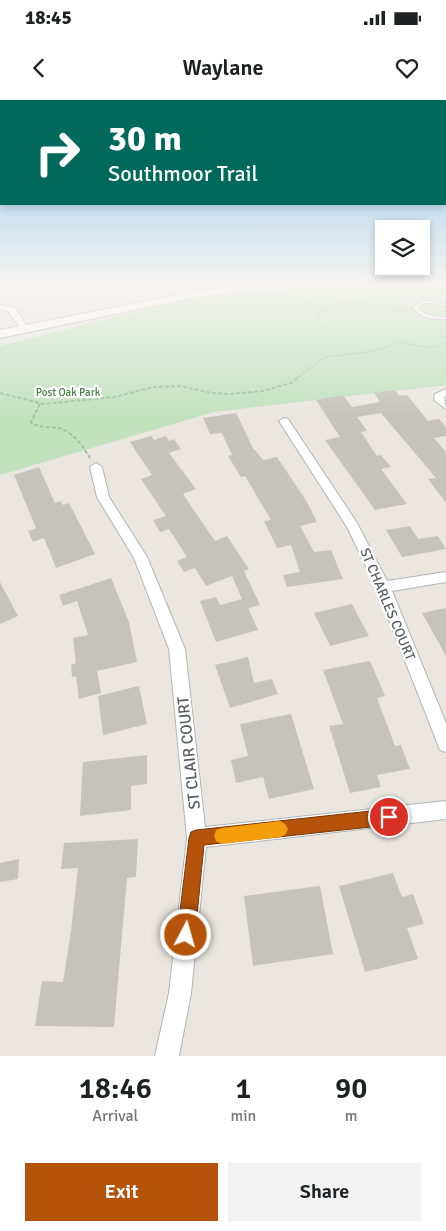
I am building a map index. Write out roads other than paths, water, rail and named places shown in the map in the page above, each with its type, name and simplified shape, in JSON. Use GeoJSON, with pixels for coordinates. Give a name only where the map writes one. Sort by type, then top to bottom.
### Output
{"type":"FeatureCollection","features":[{"type":"Feature","properties":{"kind":"street"},"geometry":{"type":"LineString","coordinates":[[0,334],[25,329]]}},
{"type":"Feature","properties":{"kind":"street"},"geometry":{"type":"LineString","coordinates":[[446,392],[439,396],[439,400],[446,406]]}},
{"type":"Feature","properties":{"kind":"street","name":"ST CHARLES COURT"},"geometry":{"type":"LineString","coordinates":[[284,421],[353,526],[383,587],[446,744]]}},
{"type":"Feature","properties":{"kind":"street","name":"ST CLAIR COURT"},"geometry":{"type":"LineString","coordinates":[[96,467],[103,497],[140,557],[177,649],[196,838],[180,993],[167,1056]]}},
{"type":"Feature","properties":{"kind":"street"},"geometry":{"type":"LineString","coordinates":[[383,587],[446,577]]}},
{"type":"Feature","properties":{"kind":"street"},"geometry":{"type":"LineString","coordinates":[[196,838],[446,810]]}},
{"type":"Feature","properties":{"kind":"park label","name":"Post Oak Park"},"geometry":{"type":"Point","coordinates":[68,392]}}]}
